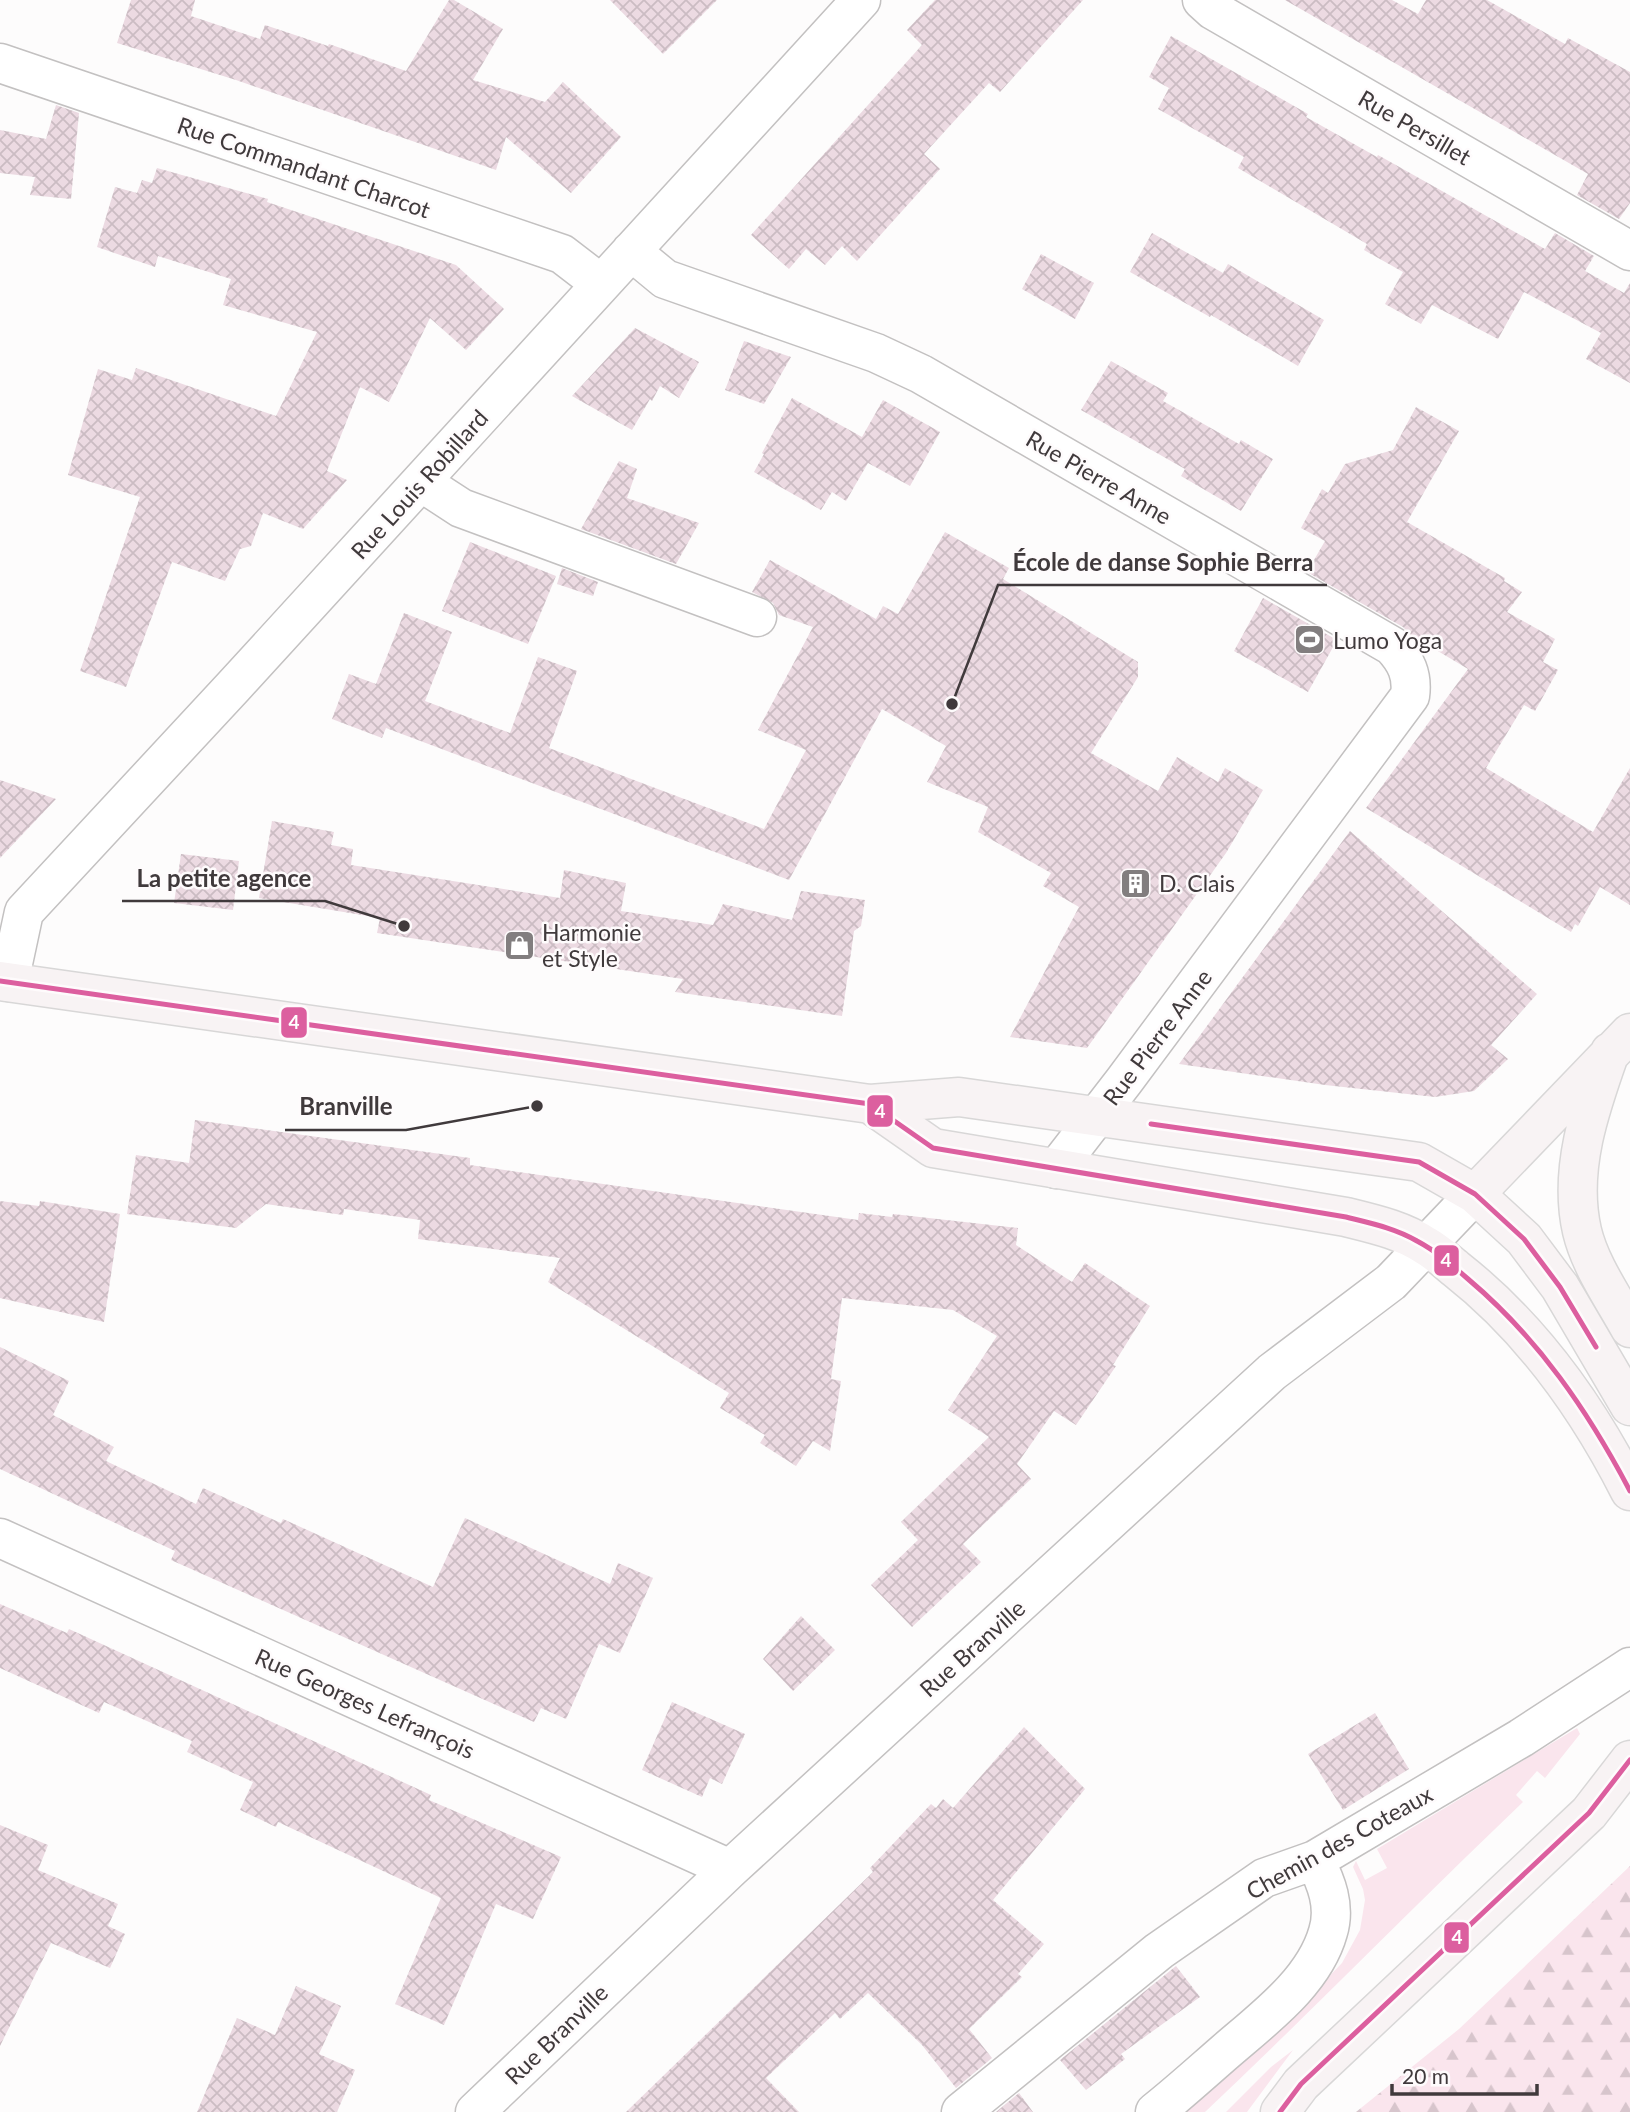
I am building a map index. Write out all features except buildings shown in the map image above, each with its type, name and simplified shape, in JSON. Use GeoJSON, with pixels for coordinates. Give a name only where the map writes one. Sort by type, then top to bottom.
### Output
{"type":"FeatureCollection","features":[{"type":"Feature","properties":{"kind":"main road"},"geometry":{"type":"LineString","coordinates":[[4,982],[870,1104],[959,1097],[1419,1162],[1475,1194],[1524,1239],[1560,1287],[1630,1406]]}},
{"type":"Feature","properties":{"kind":"main road"},"geometry":{"type":"LineString","coordinates":[[1475,1194],[1620,1042]]}},
{"type":"Feature","properties":{"kind":"main road"},"geometry":{"type":"LineString","coordinates":[[1620,1042],[1588,1113],[1579,1172],[1578,1207],[1593,1261],[1630,1328]]}},
{"type":"Feature","properties":{"kind":"main road"},"geometry":{"type":"LineString","coordinates":[[870,1104],[933,1148],[1346,1217],[1387,1227],[1426,1246],[1489,1295],[1541,1352],[1580,1404],[1630,1491]]}},
{"type":"Feature","properties":{"kind":"main road"},"geometry":{"type":"LineString","coordinates":[[1280,2112],[1301,2084],[1590,1813],[1630,1760]]}},
{"type":"Feature","properties":{"kind":"street","name":"Rue Persillet"},"geometry":{"type":"LineString","coordinates":[[1202,0],[1213,10],[1630,251]]}},
{"type":"Feature","properties":{"kind":"street","name":"Rue Louis Robillard"},"geometry":{"type":"LineString","coordinates":[[4,982],[24,912],[631,251],[843,6]]}},
{"type":"Feature","properties":{"kind":"street","name":"Rue Commandant Charcot"},"geometry":{"type":"LineString","coordinates":[[0,63],[562,254],[601,284]]}},
{"type":"Feature","properties":{"kind":"street","name":"Rue Pierre Anne"},"geometry":{"type":"LineString","coordinates":[[631,251],[666,279],[876,353],[921,374],[1392,646],[1404,659],[1412,684],[1410,695],[1056,1169]]}},
{"type":"Feature","properties":{"kind":"street"},"geometry":{"type":"LineString","coordinates":[[421,482],[461,508],[757,617]]}},
{"type":"Feature","properties":{"kind":"street","name":"Rue Branville"},"geometry":{"type":"LineString","coordinates":[[475,2112],[730,1869],[1272,1372],[1391,1282],[1475,1194]]}},
{"type":"Feature","properties":{"kind":"street","name":"Rue Georges Lefrançois"},"geometry":{"type":"LineString","coordinates":[[0,1538],[730,1869]]}},
{"type":"Feature","properties":{"kind":"street","name":"Chemin des Coteaux"},"geometry":{"type":"LineString","coordinates":[[961,2112],[1159,1951],[1264,1878],[1315,1860],[1521,1738],[1630,1667]]}},
{"type":"Feature","properties":{"kind":"street"},"geometry":{"type":"LineString","coordinates":[[1155,2112],[1280,2004],[1314,1963],[1328,1932],[1331,1914],[1327,1886],[1315,1860]]}},
{"type":"Feature","properties":{"kind":"green space"},"geometry":{"type":"Polygon","coordinates":[[[1577,1728],[1580,1734],[1545,1778],[1537,1771],[1516,1795],[1523,1802],[1285,2035],[1205,2112],[1182,2112],[1267,2041],[1342,1963],[1360,1930],[1365,1900],[1353,1867],[1356,1861],[1365,1880],[1387,1868],[1377,1849],[1577,1728]]]}},
{"type":"Feature","properties":{"kind":"green space"},"geometry":{"type":"Polygon","coordinates":[[[1630,1866],[1630,2112],[1356,2112],[1459,2029],[1630,1866]]]}},
{"type":"Feature","properties":{"kind":"green space"},"geometry":{"type":"Polygon","coordinates":[[[1293,2050],[1247,2112],[1226,2112],[1271,2067],[1293,2050]]]}},
{"type":"Feature","properties":{"kind":"transit line","name":"4"},"geometry":{"type":"LineString","coordinates":[[0,981],[870,1104],[933,1148],[1346,1217],[1382,1226],[1409,1236],[1437,1254],[1517,1326],[1579,1404],[1630,1491]]}},
{"type":"Feature","properties":{"kind":"transit line","name":"4"},"geometry":{"type":"LineString","coordinates":[[1151,1124],[1419,1162],[1475,1194],[1524,1239],[1560,1287],[1596,1347]]}},
{"type":"Feature","properties":{"kind":"transit line","name":"4"},"geometry":{"type":"LineString","coordinates":[[1280,2112],[1301,2084],[1589,1813],[1630,1760]]}},
{"type":"Feature","properties":{"kind":"place","name":"Lumo Yoga"},"geometry":{"type":"Point","coordinates":[1310,640]}},
{"type":"Feature","properties":{"kind":"place","name":"École de danse Sophie Berra"},"geometry":{"type":"Point","coordinates":[952,704]}},
{"type":"Feature","properties":{"kind":"place","name":"D. Clais"},"geometry":{"type":"Point","coordinates":[1136,883]}},
{"type":"Feature","properties":{"kind":"place","name":"La petite agence"},"geometry":{"type":"Point","coordinates":[404,926]}},
{"type":"Feature","properties":{"kind":"place","name":"Harmonie et Style"},"geometry":{"type":"Point","coordinates":[519,945]}},
{"type":"Feature","properties":{"kind":"place","name":"Branville"},"geometry":{"type":"Point","coordinates":[537,1106]}}]}
